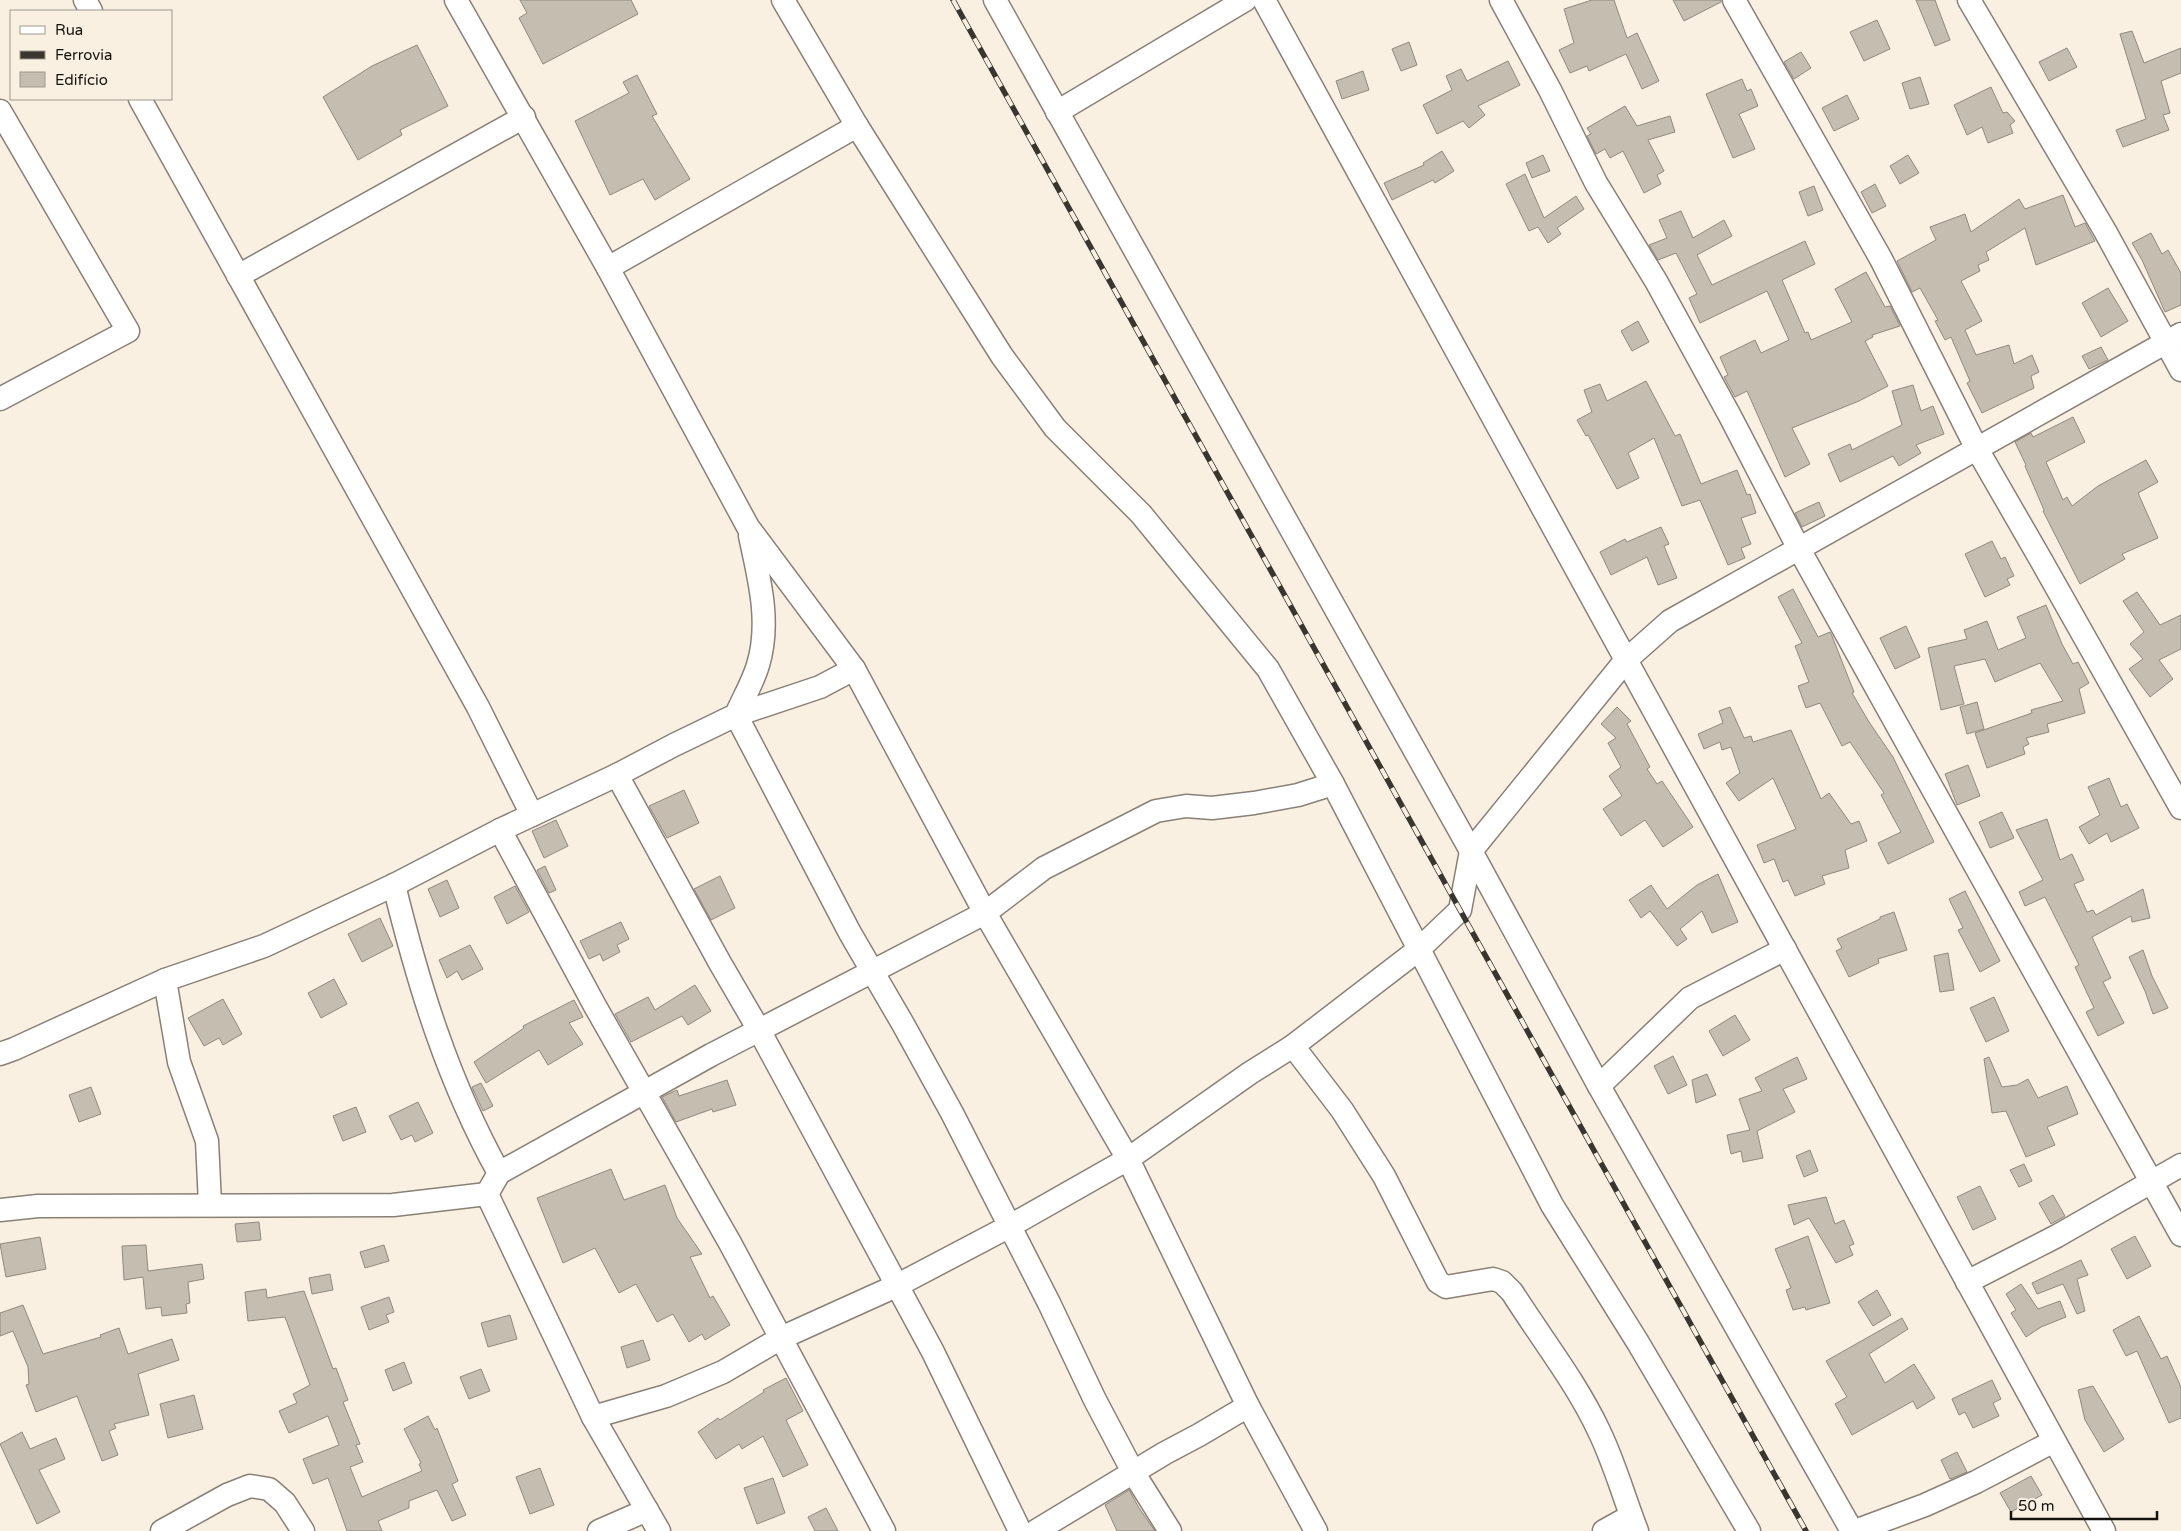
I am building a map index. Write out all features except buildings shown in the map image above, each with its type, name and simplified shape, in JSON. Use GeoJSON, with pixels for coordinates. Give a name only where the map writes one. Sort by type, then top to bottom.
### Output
{"type":"FeatureCollection","features":[{"type":"Feature","properties":{"kind":"street"},"geometry":{"type":"LineString","coordinates":[[456,0],[608,268],[748,527],[854,669],[985,913],[1128,1159],[1248,1406],[1316,1531]]}},
{"type":"Feature","properties":{"kind":"street"},"geometry":{"type":"LineString","coordinates":[[783,0],[857,126],[1002,356],[1055,428],[1142,514],[1268,669],[1333,784],[1552,1205],[1637,1341],[1749,1531]]}},
{"type":"Feature","properties":{"kind":"street"},"geometry":{"type":"LineString","coordinates":[[995,0],[1471,851],[1598,1086],[1854,1531],[1925,1505],[1976,1482],[2054,1441]]}},
{"type":"Feature","properties":{"kind":"street"},"geometry":{"type":"LineString","coordinates":[[1057,112],[1246,0]]}},
{"type":"Feature","properties":{"kind":"street"},"geometry":{"type":"LineString","coordinates":[[1264,0],[2104,1531]]}},
{"type":"Feature","properties":{"kind":"street"},"geometry":{"type":"LineString","coordinates":[[1501,0],[1550,90],[1596,183],[1656,281],[1730,416],[1799,549],[2181,1235]]}},
{"type":"Feature","properties":{"kind":"street"},"geometry":{"type":"LineString","coordinates":[[1734,0],[1881,259],[1977,450],[2181,808]]}},
{"type":"Feature","properties":{"kind":"street"},"geometry":{"type":"LineString","coordinates":[[1969,0],[2174,338],[2181,370]]}},
{"type":"Feature","properties":{"kind":"street"},"geometry":{"type":"LineString","coordinates":[[141,100],[478,707],[532,815]]}},
{"type":"Feature","properties":{"kind":"street"},"geometry":{"type":"LineString","coordinates":[[0,111],[128,331],[0,399]]}},
{"type":"Feature","properties":{"kind":"street"},"geometry":{"type":"LineString","coordinates":[[238,276],[524,117]]}},
{"type":"Feature","properties":{"kind":"street"},"geometry":{"type":"LineString","coordinates":[[608,268],[857,126]]}},
{"type":"Feature","properties":{"kind":"street"},"geometry":{"type":"LineString","coordinates":[[594,1417],[666,1396],[723,1372],[780,1338],[896,1286],[1010,1226],[1128,1159],[1242,1079],[1293,1046],[1418,950],[1460,910],[1471,851],[1626,660],[1670,621],[2174,338]]}},
{"type":"Feature","properties":{"kind":"street"},"geometry":{"type":"LineString","coordinates":[[736,715],[758,665],[763,632],[763,596],[748,527]]}},
{"type":"Feature","properties":{"kind":"street"},"geometry":{"type":"LineString","coordinates":[[0,1054],[165,980],[264,946],[394,885],[500,830],[617,776],[736,715],[820,687],[854,669]]}},
{"type":"Feature","properties":{"kind":"street"},"geometry":{"type":"LineString","coordinates":[[736,715],[850,934],[947,1105],[1133,1472],[1170,1531]]}},
{"type":"Feature","properties":{"kind":"street"},"geometry":{"type":"LineString","coordinates":[[617,776],[759,1030],[933,1352],[1020,1531]]}},
{"type":"Feature","properties":{"kind":"street"},"geometry":{"type":"LineString","coordinates":[[487,1194],[500,1173],[759,1030],[985,913],[1044,868],[1156,811],[1186,806],[1212,808],[1254,803],[1298,794],[1333,784]]}},
{"type":"Feature","properties":{"kind":"street"},"geometry":{"type":"LineString","coordinates":[[500,830],[644,1092],[730,1243],[884,1531]]}},
{"type":"Feature","properties":{"kind":"street"},"geometry":{"type":"LineString","coordinates":[[394,885],[413,960],[454,1082],[476,1131],[500,1173]]}},
{"type":"Feature","properties":{"kind":"street"},"geometry":{"type":"LineString","coordinates":[[1598,1086],[1690,998],[1785,949]]}},
{"type":"Feature","properties":{"kind":"street"},"geometry":{"type":"LineString","coordinates":[[165,980],[179,1062],[207,1142],[210,1204]]}},
{"type":"Feature","properties":{"kind":"street"},"geometry":{"type":"LineString","coordinates":[[1293,1046],[1342,1110],[1384,1176],[1438,1282],[1446,1287],[1492,1279],[1502,1282],[1512,1292],[1568,1377],[1599,1430],[1617,1470],[1634,1524],[1604,1531]]}},
{"type":"Feature","properties":{"kind":"street"},"geometry":{"type":"LineString","coordinates":[[1967,1282],[2057,1236],[2181,1165]]}},
{"type":"Feature","properties":{"kind":"street"},"geometry":{"type":"LineString","coordinates":[[0,1210],[38,1206],[210,1204],[393,1205],[487,1194]]}},
{"type":"Feature","properties":{"kind":"street"},"geometry":{"type":"LineString","coordinates":[[487,1194],[594,1417],[659,1531]]}},
{"type":"Feature","properties":{"kind":"street"},"geometry":{"type":"LineString","coordinates":[[1036,1531],[1133,1472],[1248,1406]]}},
{"type":"Feature","properties":{"kind":"street"},"geometry":{"type":"LineString","coordinates":[[162,1531],[227,1495],[250,1486],[269,1489],[285,1503],[303,1531]]}},
{"type":"Feature","properties":{"kind":"street"},"geometry":{"type":"LineString","coordinates":[[598,1531],[647,1510]]}},
{"type":"Feature","properties":{"kind":"railway"},"geometry":{"type":"LineString","coordinates":[[953,0],[1806,1531]]}}]}
